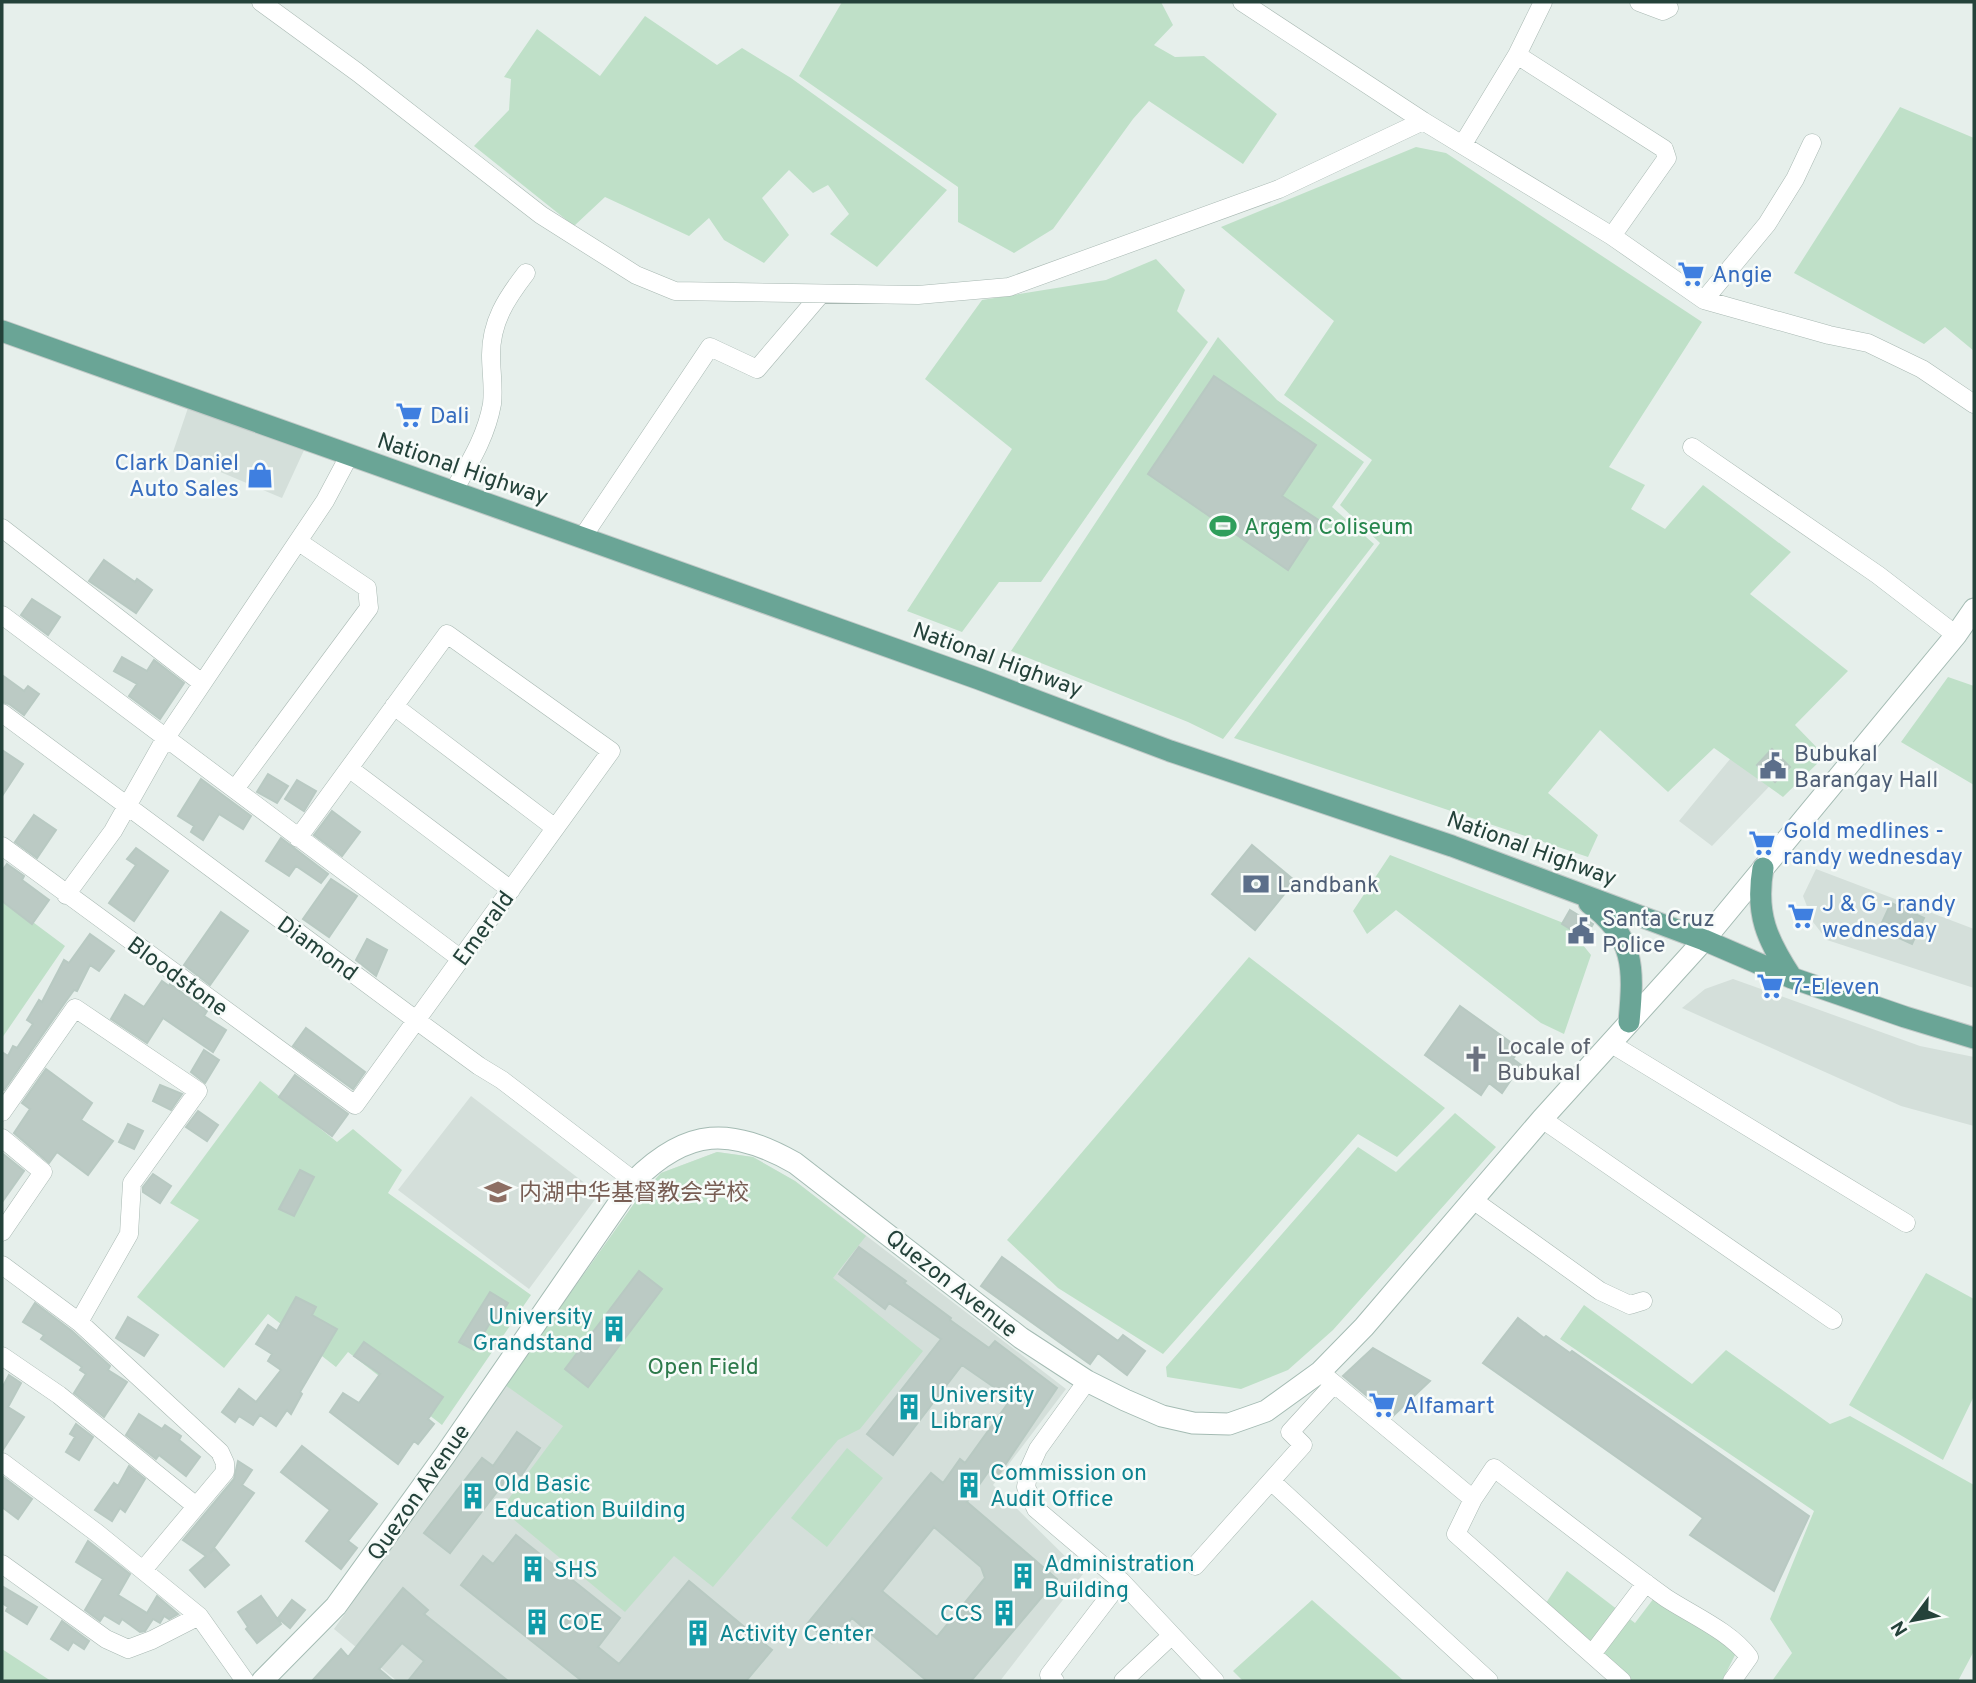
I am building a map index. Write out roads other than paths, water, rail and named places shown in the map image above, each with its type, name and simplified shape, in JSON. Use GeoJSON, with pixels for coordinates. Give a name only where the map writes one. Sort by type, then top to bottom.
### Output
{"type":"FeatureCollection","features":[{"type":"Feature","properties":{"kind":"main road","name":"National Highway"},"geometry":{"type":"LineString","coordinates":[[2,331],[979,679],[1170,751],[1452,846],[1704,940],[1792,978],[1974,1038]]}},
{"type":"Feature","properties":{"kind":"main road","name":"Quezon Avenue"},"geometry":{"type":"LineString","coordinates":[[262,1681],[336,1606],[634,1181],[668,1152],[687,1143],[718,1137],[747,1140],[768,1147],[842,1197],[1021,1338],[1087,1381],[1162,1416],[1229,1424],[1266,1411],[1327,1378],[1364,1327],[1542,1119],[1704,940],[1974,610]]}},
{"type":"Feature","properties":{"kind":"main road"},"geometry":{"type":"LineString","coordinates":[[1763,868],[1758,892],[1765,926],[1777,955],[1792,978]]}},
{"type":"Feature","properties":{"kind":"main road"},"geometry":{"type":"LineString","coordinates":[[1570,889],[1609,918],[1623,939],[1630,961],[1632,985],[1629,1021]]}},
{"type":"Feature","properties":{"kind":"street"},"geometry":{"type":"LineString","coordinates":[[261,2],[357,72],[541,215],[636,275],[675,291],[918,295],[1009,287],[1279,189],[1423,121]]}},
{"type":"Feature","properties":{"kind":"street"},"geometry":{"type":"LineString","coordinates":[[1242,2],[1423,121],[1612,236],[1704,300],[1829,335],[1868,343],[1922,369],[1974,404]]}},
{"type":"Feature","properties":{"kind":"street"},"geometry":{"type":"LineString","coordinates":[[1463,144],[1517,55],[1543,2]]}},
{"type":"Feature","properties":{"kind":"street"},"geometry":{"type":"LineString","coordinates":[[1639,2],[1663,11],[1669,8]]}},
{"type":"Feature","properties":{"kind":"street"},"geometry":{"type":"LineString","coordinates":[[1517,55],[1664,149],[1667,158],[1612,236]]}},
{"type":"Feature","properties":{"kind":"street"},"geometry":{"type":"LineString","coordinates":[[1704,300],[1768,224],[1795,179],[1812,143]]}},
{"type":"Feature","properties":{"kind":"street"},"geometry":{"type":"LineString","coordinates":[[453,492],[485,434],[492,400],[491,353],[494,325],[505,300],[526,273]]}},
{"type":"Feature","properties":{"kind":"street"},"geometry":{"type":"LineString","coordinates":[[582,538],[710,347],[757,369],[821,294]]}},
{"type":"Feature","properties":{"kind":"street"},"geometry":{"type":"LineString","coordinates":[[1692,447],[1878,575],[1956,635]]}},
{"type":"Feature","properties":{"kind":"street"},"geometry":{"type":"LineString","coordinates":[[66,895],[113,831],[165,739],[326,501],[349,456]]}},
{"type":"Feature","properties":{"kind":"street"},"geometry":{"type":"LineString","coordinates":[[2,528],[202,683]]}},
{"type":"Feature","properties":{"kind":"street"},"geometry":{"type":"LineString","coordinates":[[235,789],[369,608],[367,588],[299,542]]}},
{"type":"Feature","properties":{"kind":"street"},"geometry":{"type":"LineString","coordinates":[[2,615],[461,959]]}},
{"type":"Feature","properties":{"kind":"street","name":"Emerald"},"geometry":{"type":"LineString","coordinates":[[355,1104],[611,751],[447,634],[394,706]]}},
{"type":"Feature","properties":{"kind":"street"},"geometry":{"type":"LineString","coordinates":[[298,838],[394,706],[554,827]]}},
{"type":"Feature","properties":{"kind":"street","name":"Diamond"},"geometry":{"type":"LineString","coordinates":[[2,713],[416,1020],[502,1080],[634,1181]]}},
{"type":"Feature","properties":{"kind":"street"},"geometry":{"type":"LineString","coordinates":[[350,769],[511,890]]}},
{"type":"Feature","properties":{"kind":"street","name":"Bloodstone"},"geometry":{"type":"LineString","coordinates":[[2,846],[355,1104]]}},
{"type":"Feature","properties":{"kind":"street"},"geometry":{"type":"LineString","coordinates":[[2,1112],[75,1008],[198,1091],[132,1183],[129,1234],[79,1322]]}},
{"type":"Feature","properties":{"kind":"street"},"geometry":{"type":"LineString","coordinates":[[1609,1044],[1906,1223]]}},
{"type":"Feature","properties":{"kind":"street"},"geometry":{"type":"LineString","coordinates":[[1542,1119],[1833,1320]]}},
{"type":"Feature","properties":{"kind":"street"},"geometry":{"type":"LineString","coordinates":[[2,1138],[43,1172],[2,1232]]}},
{"type":"Feature","properties":{"kind":"street"},"geometry":{"type":"LineString","coordinates":[[1473,1200],[1600,1291],[1630,1305],[1643,1301]]}},
{"type":"Feature","properties":{"kind":"street"},"geometry":{"type":"LineString","coordinates":[[2,1265],[79,1322],[220,1452],[225,1463],[225,1472],[143,1570]]}},
{"type":"Feature","properties":{"kind":"street"},"geometry":{"type":"LineString","coordinates":[[2,1356],[59,1395],[196,1506]]}},
{"type":"Feature","properties":{"kind":"street"},"geometry":{"type":"LineString","coordinates":[[1195,1566],[1303,1445],[1290,1433],[1327,1378],[1473,1499]]}},
{"type":"Feature","properties":{"kind":"street"},"geometry":{"type":"LineString","coordinates":[[1087,1381],[1038,1449],[1029,1469],[1026,1487],[1037,1509],[1121,1581],[1208,1679]]}},
{"type":"Feature","properties":{"kind":"street"},"geometry":{"type":"LineString","coordinates":[[2,1462],[199,1616],[245,1681]]}},
{"type":"Feature","properties":{"kind":"street"},"geometry":{"type":"LineString","coordinates":[[1622,1681],[1456,1534],[1473,1499],[1494,1468],[1646,1583],[1740,1644],[1749,1657],[1732,1681]]}},
{"type":"Feature","properties":{"kind":"street"},"geometry":{"type":"LineString","coordinates":[[1271,1481],[1489,1681]]}},
{"type":"Feature","properties":{"kind":"street"},"geometry":{"type":"LineString","coordinates":[[2,1564],[106,1639],[128,1648],[152,1640],[199,1616]]}},
{"type":"Feature","properties":{"kind":"street"},"geometry":{"type":"LineString","coordinates":[[1055,1681],[1049,1675],[1121,1581]]}},
{"type":"Feature","properties":{"kind":"street"},"geometry":{"type":"LineString","coordinates":[[1592,1654],[1646,1583]]}},
{"type":"Feature","properties":{"kind":"street"},"geometry":{"type":"LineString","coordinates":[[1123,1681],[1171,1636]]}},
{"type":"Feature","properties":{"kind":"place","name":"Angie"},"geometry":{"type":"Point","coordinates":[1691,274]}},
{"type":"Feature","properties":{"kind":"place","name":"Dali"},"geometry":{"type":"Point","coordinates":[409,415]}},
{"type":"Feature","properties":{"kind":"place","name":"Clark Daniel Auto Sales"},"geometry":{"type":"Point","coordinates":[260,475]}},
{"type":"Feature","properties":{"kind":"place","name":"Argem Coliseum"},"geometry":{"type":"Point","coordinates":[1223,526]}},
{"type":"Feature","properties":{"kind":"place","name":"Bubukal Barangay Hall"},"geometry":{"type":"Point","coordinates":[1773,766]}},
{"type":"Feature","properties":{"kind":"place","name":"Gold medlines - randy wednesday"},"geometry":{"type":"Point","coordinates":[1762,843]}},
{"type":"Feature","properties":{"kind":"place","name":"Landbank"},"geometry":{"type":"Point","coordinates":[1256,884]}},
{"type":"Feature","properties":{"kind":"place","name":"J & G - randy wednesday"},"geometry":{"type":"Point","coordinates":[1801,916]}},
{"type":"Feature","properties":{"kind":"place","name":"Santa Cruz Police"},"geometry":{"type":"Point","coordinates":[1581,931]}},
{"type":"Feature","properties":{"kind":"place","name":"7-Eleven"},"geometry":{"type":"Point","coordinates":[1770,986]}},
{"type":"Feature","properties":{"kind":"place","name":"Locale of Bubukal"},"geometry":{"type":"Point","coordinates":[1476,1059]}},
{"type":"Feature","properties":{"kind":"place","name":"内湖中华基督教会学校"},"geometry":{"type":"Point","coordinates":[498,1192]}},
{"type":"Feature","properties":{"kind":"place","name":"University Grandstand"},"geometry":{"type":"Point","coordinates":[614,1329]}},
{"type":"Feature","properties":{"kind":"place","name":"Alfamart"},"geometry":{"type":"Point","coordinates":[1382,1405]}},
{"type":"Feature","properties":{"kind":"place","name":"University Library"},"geometry":{"type":"Point","coordinates":[909,1407]}},
{"type":"Feature","properties":{"kind":"place","name":"Commission on Audit Office"},"geometry":{"type":"Point","coordinates":[969,1485]}},
{"type":"Feature","properties":{"kind":"place","name":"Old Basic Education Building"},"geometry":{"type":"Point","coordinates":[473,1496]}},
{"type":"Feature","properties":{"kind":"place","name":"SHS"},"geometry":{"type":"Point","coordinates":[533,1569]}},
{"type":"Feature","properties":{"kind":"place","name":"Administration Building"},"geometry":{"type":"Point","coordinates":[1023,1576]}},
{"type":"Feature","properties":{"kind":"place","name":"CCS"},"geometry":{"type":"Point","coordinates":[1004,1613]}},
{"type":"Feature","properties":{"kind":"place","name":"COE"},"geometry":{"type":"Point","coordinates":[537,1622]}},
{"type":"Feature","properties":{"kind":"place","name":"Activity Center"},"geometry":{"type":"Point","coordinates":[698,1633]}},
{"type":"Feature","properties":{"kind":"park label","name":"Open Field"},"geometry":{"type":"Point","coordinates":[703,1366]}}]}
